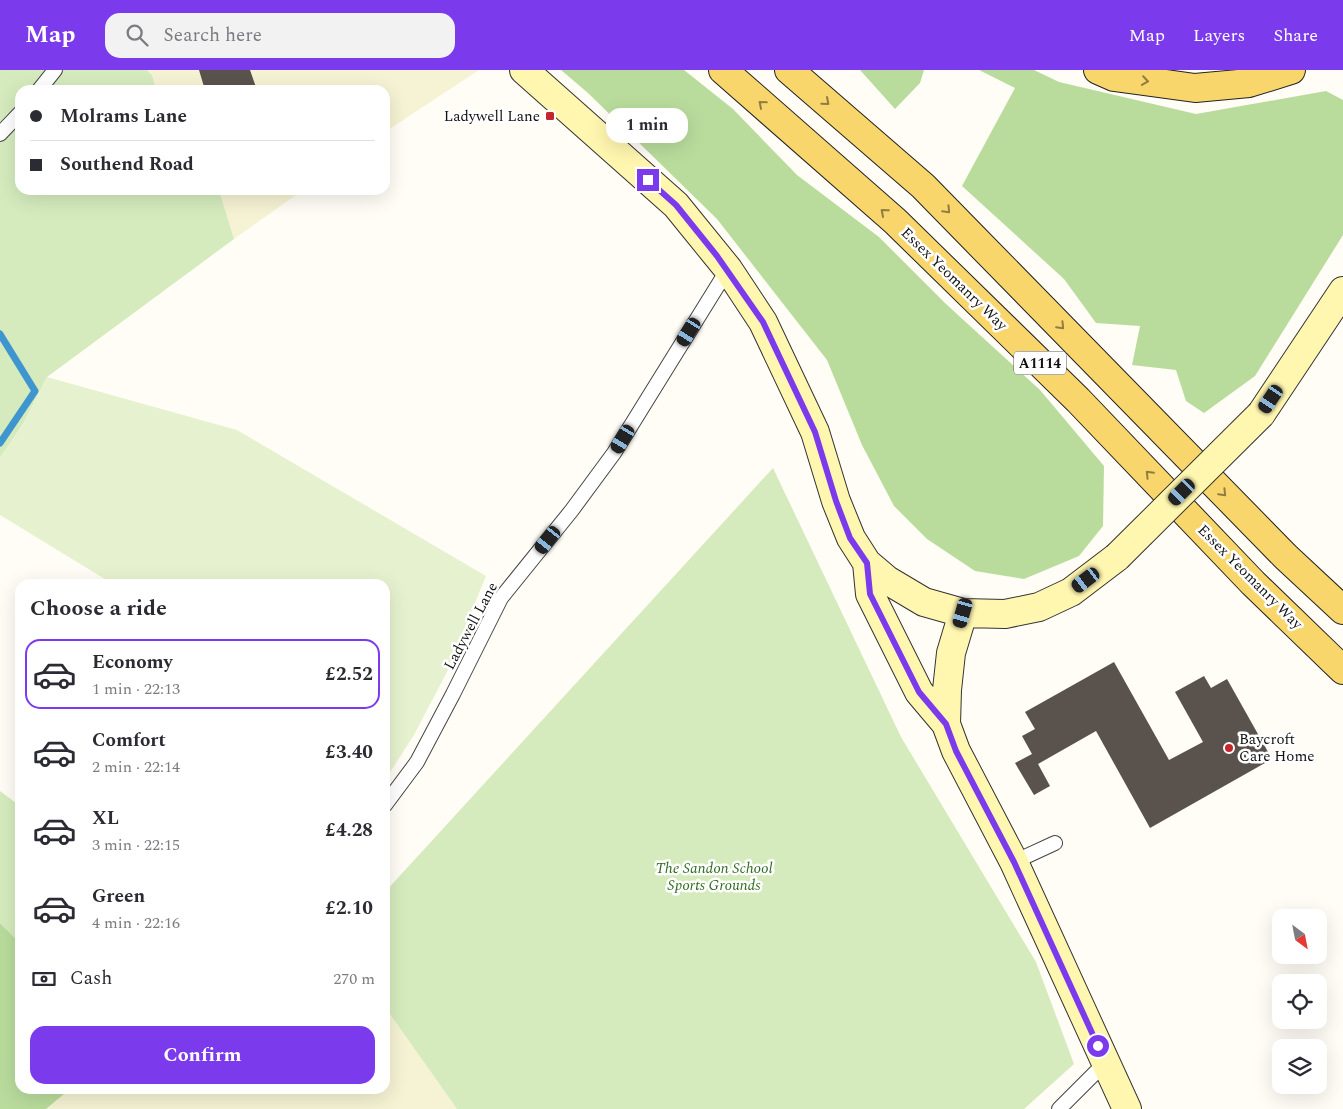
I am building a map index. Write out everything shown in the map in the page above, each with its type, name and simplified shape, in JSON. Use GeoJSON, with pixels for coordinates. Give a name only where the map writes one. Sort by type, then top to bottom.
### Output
{"type":"FeatureCollection","features":[{"type":"Feature","properties":{"kind":"main road","name":"Essex Yeomanry Way"},"geometry":{"type":"LineString","coordinates":[[723,70],[895,221],[1078,400],[1253,583],[1343,670]]}},
{"type":"Feature","properties":{"kind":"main road","name":"A1114"},"geometry":{"type":"LineString","coordinates":[[789,70],[923,186],[1286,557],[1343,610]]}},
{"type":"Feature","properties":{"kind":"main road"},"geometry":{"type":"LineString","coordinates":[[1098,70],[1114,77],[1196,88],[1249,83],[1291,70]]}},
{"type":"Feature","properties":{"kind":"street"},"geometry":{"type":"LineString","coordinates":[[524,70],[676,205],[728,269],[763,322],[807,415],[815,432],[836,501],[850,538],[867,563],[887,580],[924,602],[963,613],[1005,614],[1039,606],[1070,592],[1117,557],[1261,414],[1343,291]]}},
{"type":"Feature","properties":{"kind":"street"},"geometry":{"type":"LineString","coordinates":[[867,563],[870,594],[919,692],[946,724],[956,751],[1014,862],[1127,1109]]}},
{"type":"Feature","properties":{"kind":"street"},"geometry":{"type":"LineString","coordinates":[[946,724],[951,653],[963,613]]}},
{"type":"Feature","properties":{"kind":"lane"},"geometry":{"type":"LineString","coordinates":[[43,85],[55,70]]}},
{"type":"Feature","properties":{"kind":"lane"},"geometry":{"type":"LineString","coordinates":[[0,134],[15,118]]}},
{"type":"Feature","properties":{"kind":"lane","name":"Ladywell Lane"},"geometry":{"type":"LineString","coordinates":[[390,798],[417,762],[501,598],[572,510],[614,454],[728,269]]}},
{"type":"Feature","properties":{"kind":"lane"},"geometry":{"type":"LineString","coordinates":[[1014,862],[1055,843]]}},
{"type":"Feature","properties":{"kind":"lane"},"geometry":{"type":"LineString","coordinates":[[1059,1109],[1106,1063]]}},
{"type":"Feature","properties":{"kind":"shaded area"},"geometry":{"type":"Polygon","coordinates":[[[147,70],[479,70],[390,129],[390,85],[155,85],[152,75],[147,70]]]}},
{"type":"Feature","properties":{"kind":"shaded area"},"geometry":{"type":"Polygon","coordinates":[[[221,195],[296,195],[234,239],[221,195]]]}},
{"type":"Feature","properties":{"kind":"shaded area"},"geometry":{"type":"Polygon","coordinates":[[[390,1014],[457,1109],[45,1109],[63,1094],[390,1094],[390,1014]]]}},
{"type":"Feature","properties":{"kind":"green space"},"geometry":{"type":"Polygon","coordinates":[[[0,70],[147,70],[152,75],[155,85],[15,85],[15,195],[221,195],[234,239],[47,377],[23,424],[0,458],[0,70]]]}},
{"type":"Feature","properties":{"kind":"green space"},"geometry":{"type":"Polygon","coordinates":[[[561,70],[684,70],[733,109],[797,175],[879,237],[946,304],[1040,390],[1104,466],[1103,526],[1079,556],[1024,579],[975,571],[927,539],[894,506],[862,445],[827,360],[717,219],[588,93],[561,70]]]}},
{"type":"Feature","properties":{"kind":"green space"},"geometry":{"type":"Polygon","coordinates":[[[860,70],[924,70],[920,83],[895,109],[860,70]]]}},
{"type":"Feature","properties":{"kind":"green space"},"geometry":{"type":"Polygon","coordinates":[[[979,70],[1034,70],[1059,82],[1196,114],[1326,91],[1343,100],[1343,235],[1255,376],[1204,413],[1186,401],[1176,370],[1132,365],[1140,326],[1096,323],[1064,279],[962,186],[1015,88],[979,70]]]}},
{"type":"Feature","properties":{"kind":"green space"},"geometry":{"type":"Polygon","coordinates":[[[47,377],[237,430],[486,576],[447,672],[414,735],[390,772],[390,579],[105,579],[0,515],[0,458],[23,424],[47,377]]]}},
{"type":"Feature","properties":{"kind":"green space","name":"The Sandon School Sports Grounds"},"geometry":{"type":"Polygon","coordinates":[[[773,468],[901,737],[1036,962],[1074,1064],[1024,1109],[457,1109],[390,1014],[390,887],[773,468]]]}},
{"type":"Feature","properties":{"kind":"green space"},"geometry":{"type":"Polygon","coordinates":[[[0,791],[15,802],[15,938],[0,923],[0,791]]]}},
{"type":"Feature","properties":{"kind":"green space"},"geometry":{"type":"Polygon","coordinates":[[[0,923],[15,938],[15,1094],[64,1094],[46,1109],[0,1109],[0,923]]]}},
{"type":"Feature","properties":{"kind":"building"},"geometry":{"type":"Polygon","coordinates":[[[199,70],[250,70],[255,85],[204,85],[199,70]]]}},
{"type":"Feature","properties":{"kind":"building","name":"Baycroft Care Home"},"geometry":{"type":"Polygon","coordinates":[[[1114,662],[1169,760],[1203,742],[1175,692],[1204,676],[1211,688],[1227,679],[1272,759],[1150,828],[1096,731],[1038,764],[1050,786],[1034,795],[1015,763],[1032,754],[1022,736],[1035,729],[1025,712],[1114,662]]]}},
{"type":"Feature","properties":{"kind":"waterway"},"geometry":{"type":"LineString","coordinates":[[0,334],[35,391],[0,443]]}},
{"type":"Feature","properties":{"kind":"place","name":"Ladywell Lane"},"geometry":{"type":"Point","coordinates":[550,116]}},
{"type":"Feature","properties":{"kind":"place","name":"Baycroft Care Home"},"geometry":{"type":"Point","coordinates":[1229,748]}},
{"type":"Feature","properties":{"kind":"route"},"geometry":{"type":"LineString","coordinates":[[648,180],[676,205],[728,269],[763,322],[815,432],[836,501],[850,538],[867,563],[870,594],[919,692],[946,724],[956,751],[1014,862],[1098,1046]]}}]}
